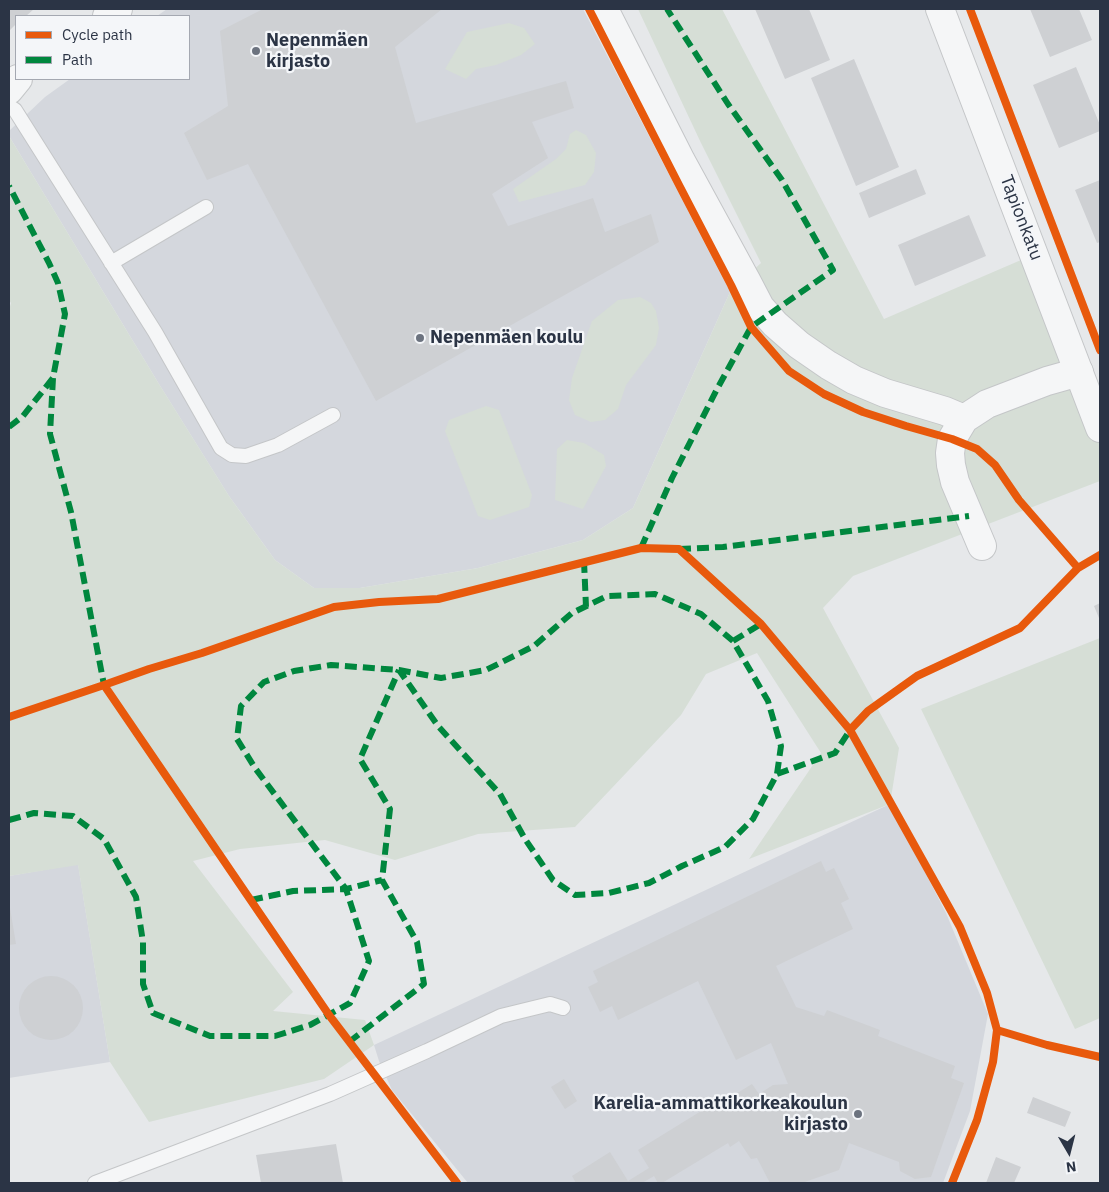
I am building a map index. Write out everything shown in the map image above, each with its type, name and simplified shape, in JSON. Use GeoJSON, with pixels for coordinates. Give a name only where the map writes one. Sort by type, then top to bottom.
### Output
{"type":"FeatureCollection","features":[{"type":"Feature","properties":{"kind":"street"},"geometry":{"type":"LineString","coordinates":[[604,9],[681,160],[760,307],[775,324],[799,345],[854,380],[885,393],[945,411],[964,419]]}},
{"type":"Feature","properties":{"kind":"street","name":"Tapionkatu"},"geometry":{"type":"LineString","coordinates":[[940,9],[1100,428]]}},
{"type":"Feature","properties":{"kind":"street"},"geometry":{"type":"LineString","coordinates":[[9,90],[17,80]]}},
{"type":"Feature","properties":{"kind":"street"},"geometry":{"type":"LineString","coordinates":[[982,546],[962,501],[950,465],[952,439],[964,419],[986,404],[1047,381],[1079,372]]}},
{"type":"Feature","properties":{"kind":"lane"},"geometry":{"type":"LineString","coordinates":[[9,106],[15,110],[155,332],[221,448],[232,455],[246,456],[278,445],[333,415]]}},
{"type":"Feature","properties":{"kind":"lane"},"geometry":{"type":"LineString","coordinates":[[111,263],[206,207]]}},
{"type":"Feature","properties":{"kind":"lane"},"geometry":{"type":"LineString","coordinates":[[95,1183],[330,1094],[501,1016],[550,1004],[563,1008]]}},
{"type":"Feature","properties":{"kind":"shaded area","name":"Nepenmäen koulu"},"geometry":{"type":"Polygon","coordinates":[[[167,9],[583,9],[730,292],[633,508],[583,540],[478,568],[360,588],[314,588],[275,560],[229,496],[9,136],[9,131],[45,97],[69,80],[190,80],[190,15],[158,15],[167,9]]]}},
{"type":"Feature","properties":{"kind":"shaded area"},"geometry":{"type":"Polygon","coordinates":[[[638,9],[722,9],[884,319],[1028,257],[1100,442],[1100,481],[853,576],[823,608],[899,748],[890,804],[749,859],[821,753],[757,653],[706,674],[681,715],[575,827],[478,834],[395,860],[325,840],[240,849],[193,861],[293,992],[273,1011],[365,1020],[374,1045],[324,1079],[149,1122],[110,1062],[78,865],[9,876],[9,310],[11,303],[9,300],[9,136],[229,496],[275,560],[314,588],[360,588],[478,568],[583,540],[633,508],[730,292],[761,263],[701,143],[638,9]]]}},
{"type":"Feature","properties":{"kind":"shaded area"},"geometry":{"type":"Polygon","coordinates":[[[509,23],[524,28],[535,44],[521,55],[496,65],[476,69],[466,79],[445,69],[467,32],[509,23]]]}},
{"type":"Feature","properties":{"kind":"shaded area"},"geometry":{"type":"Polygon","coordinates":[[[576,130],[586,135],[596,153],[594,172],[585,185],[519,202],[513,189],[556,159],[566,149],[570,134],[576,130]]]}},
{"type":"Feature","properties":{"kind":"shaded area"},"geometry":{"type":"Polygon","coordinates":[[[640,297],[651,303],[656,311],[659,328],[656,345],[626,385],[618,409],[605,420],[591,422],[575,415],[569,400],[572,378],[592,321],[618,300],[640,297]]]}},
{"type":"Feature","properties":{"kind":"shaded area"},"geometry":{"type":"Polygon","coordinates":[[[486,406],[499,410],[532,495],[529,507],[490,520],[478,516],[445,431],[449,420],[486,406]]]}},
{"type":"Feature","properties":{"kind":"shaded area"},"geometry":{"type":"Polygon","coordinates":[[[567,440],[584,443],[604,455],[606,466],[583,509],[555,500],[557,449],[567,440]]]}},
{"type":"Feature","properties":{"kind":"shaded area"},"geometry":{"type":"Polygon","coordinates":[[[1100,638],[1100,1018],[1075,1029],[921,709],[1100,638]]]}},
{"type":"Feature","properties":{"kind":"shaded area"},"geometry":{"type":"Polygon","coordinates":[[[890,804],[946,913],[988,1014],[970,1111],[943,1183],[468,1183],[392,1090],[374,1045],[890,804]]]}},
{"type":"Feature","properties":{"kind":"shaded area"},"geometry":{"type":"Polygon","coordinates":[[[78,864],[110,1062],[9,1078],[9,876],[78,864]]]}},
{"type":"Feature","properties":{"kind":"building"},"geometry":{"type":"Polygon","coordinates":[[[9,9],[34,9],[27,15],[15,15],[15,25],[9,31],[9,9]]]}},
{"type":"Feature","properties":{"kind":"building"},"geometry":{"type":"Polygon","coordinates":[[[263,9],[442,9],[395,47],[416,123],[566,81],[574,108],[532,122],[548,158],[492,194],[508,226],[593,198],[605,232],[651,214],[659,242],[376,401],[248,164],[207,180],[184,133],[228,106],[220,31],[263,9]]]}},
{"type":"Feature","properties":{"kind":"building"},"geometry":{"type":"Polygon","coordinates":[[[755,9],[809,9],[830,60],[785,79],[755,9]]]}},
{"type":"Feature","properties":{"kind":"building"},"geometry":{"type":"Polygon","coordinates":[[[1030,9],[1079,9],[1092,40],[1050,57],[1030,9]]]}},
{"type":"Feature","properties":{"kind":"building"},"geometry":{"type":"Polygon","coordinates":[[[854,59],[899,167],[856,186],[811,78],[854,59]]]}},
{"type":"Feature","properties":{"kind":"building"},"geometry":{"type":"Polygon","coordinates":[[[1076,67],[1100,125],[1100,131],[1059,148],[1033,85],[1076,67]]]}},
{"type":"Feature","properties":{"kind":"building"},"geometry":{"type":"Polygon","coordinates":[[[916,169],[926,194],[869,218],[859,193],[916,169]]]}},
{"type":"Feature","properties":{"kind":"building"},"geometry":{"type":"Polygon","coordinates":[[[1100,180],[1100,242],[1097,243],[1075,190],[1100,180]]]}},
{"type":"Feature","properties":{"kind":"building"},"geometry":{"type":"Polygon","coordinates":[[[969,215],[986,256],[915,286],[898,245],[969,215]]]}},
{"type":"Feature","properties":{"kind":"building"},"geometry":{"type":"Polygon","coordinates":[[[1100,603],[1100,617],[1099,618],[1094,606],[1100,603]]]}},
{"type":"Feature","properties":{"kind":"building"},"geometry":{"type":"Polygon","coordinates":[[[821,861],[826,872],[834,868],[849,899],[841,903],[853,929],[776,966],[796,1007],[824,1016],[827,1010],[880,1030],[878,1036],[955,1066],[951,1078],[964,1083],[931,1177],[915,1179],[900,1171],[899,1162],[849,1143],[839,1170],[802,1183],[770,1183],[757,1158],[751,1159],[739,1141],[730,1147],[728,1143],[662,1183],[658,1183],[654,1176],[642,1183],[576,1183],[572,1176],[610,1152],[628,1181],[649,1168],[638,1150],[706,1108],[708,1111],[752,1084],[759,1094],[773,1085],[788,1084],[771,1043],[736,1060],[698,981],[618,1020],[612,1006],[600,1012],[588,987],[598,982],[593,971],[821,861]]]}},
{"type":"Feature","properties":{"kind":"building"},"geometry":{"type":"Polygon","coordinates":[[[9,902],[16,944],[9,945],[9,902]]]}},
{"type":"Feature","properties":{"kind":"building"},"geometry":{"type":"Polygon","coordinates":[[[45,976],[57,976],[74,985],[81,996],[83,1008],[81,1020],[74,1031],[57,1040],[45,1040],[33,1035],[24,1026],[19,1014],[19,1002],[24,990],[33,981],[45,976]]]}},
{"type":"Feature","properties":{"kind":"building"},"geometry":{"type":"Polygon","coordinates":[[[564,1079],[577,1101],[565,1109],[551,1087],[564,1079]]]}},
{"type":"Feature","properties":{"kind":"building"},"geometry":{"type":"Polygon","coordinates":[[[1033,1097],[1071,1112],[1065,1127],[1027,1113],[1033,1097]]]}},
{"type":"Feature","properties":{"kind":"building"},"geometry":{"type":"Polygon","coordinates":[[[336,1144],[343,1183],[261,1183],[256,1155],[336,1144]]]}},
{"type":"Feature","properties":{"kind":"building"},"geometry":{"type":"Polygon","coordinates":[[[996,1157],[1021,1167],[1014,1183],[986,1183],[996,1157]]]}},
{"type":"Feature","properties":{"kind":"marked path"},"geometry":{"type":"LineString","coordinates":[[641,548],[672,478],[751,327],[833,270],[782,180],[728,104],[667,9]]}},
{"type":"Feature","properties":{"kind":"marked path"},"geometry":{"type":"LineString","coordinates":[[9,186],[58,283],[65,314],[53,378],[23,416],[9,427]]}},
{"type":"Feature","properties":{"kind":"marked path"},"geometry":{"type":"LineString","coordinates":[[53,378],[50,434],[71,512],[104,685]]}},
{"type":"Feature","properties":{"kind":"marked path"},"geometry":{"type":"LineString","coordinates":[[679,549],[723,547],[969,516]]}},
{"type":"Feature","properties":{"kind":"marked path"},"geometry":{"type":"LineString","coordinates":[[584,561],[586,607]]}},
{"type":"Feature","properties":{"kind":"marked path"},"geometry":{"type":"LineString","coordinates":[[9,820],[34,813],[73,816],[104,839],[136,897],[143,942],[143,984],[153,1013],[210,1036],[275,1036],[310,1025],[350,1003],[369,961],[346,889],[255,768],[237,739],[241,706],[264,682],[294,671],[331,665],[399,670],[441,678],[486,670],[534,646],[572,613],[607,596],[655,594],[701,614],[733,641],[768,701],[781,746],[777,774],[753,819],[725,847],[649,883],[609,893],[575,895],[553,880],[525,839],[500,794],[438,726],[399,670]]}},
{"type":"Feature","properties":{"kind":"marked path"},"geometry":{"type":"LineString","coordinates":[[733,641],[761,624]]}},
{"type":"Feature","properties":{"kind":"marked path"},"geometry":{"type":"LineString","coordinates":[[349,1042],[424,984],[417,942],[382,880],[390,809],[360,759],[399,670]]}},
{"type":"Feature","properties":{"kind":"marked path"},"geometry":{"type":"LineString","coordinates":[[777,774],[835,753],[850,730]]}},
{"type":"Feature","properties":{"kind":"marked path"},"geometry":{"type":"LineString","coordinates":[[251,900],[293,891],[346,889],[382,880]]}},
{"type":"Feature","properties":{"kind":"cycle path"},"geometry":{"type":"LineString","coordinates":[[589,9],[751,327],[789,371],[824,394],[863,412],[952,439],[977,449],[995,465],[1019,500],[1078,568]]}},
{"type":"Feature","properties":{"kind":"cycle path"},"geometry":{"type":"LineString","coordinates":[[970,9],[1100,350]]}},
{"type":"Feature","properties":{"kind":"cycle path"},"geometry":{"type":"LineString","coordinates":[[104,685],[334,607],[379,602],[438,599],[641,548],[679,549],[761,624],[850,730],[960,927],[987,993],[997,1030],[993,1062],[977,1120],[952,1183]]}},
{"type":"Feature","properties":{"kind":"cycle path"},"geometry":{"type":"LineString","coordinates":[[850,730],[868,711],[917,676],[1020,628],[1078,568],[1100,555]]}},
{"type":"Feature","properties":{"kind":"cycle path"},"geometry":{"type":"LineString","coordinates":[[9,717],[104,685],[329,1015],[457,1183]]}},
{"type":"Feature","properties":{"kind":"cycle path"},"geometry":{"type":"LineString","coordinates":[[997,1030],[1047,1045],[1100,1057]]}},
{"type":"Feature","properties":{"kind":"place","name":"Nepenmäen kirjasto"},"geometry":{"type":"Point","coordinates":[256,51]}},
{"type":"Feature","properties":{"kind":"place","name":"Nepenmäen koulu"},"geometry":{"type":"Point","coordinates":[420,338]}},
{"type":"Feature","properties":{"kind":"place","name":"Karelia-ammattikorkeakoulun kirjasto"},"geometry":{"type":"Point","coordinates":[858,1114]}}]}
